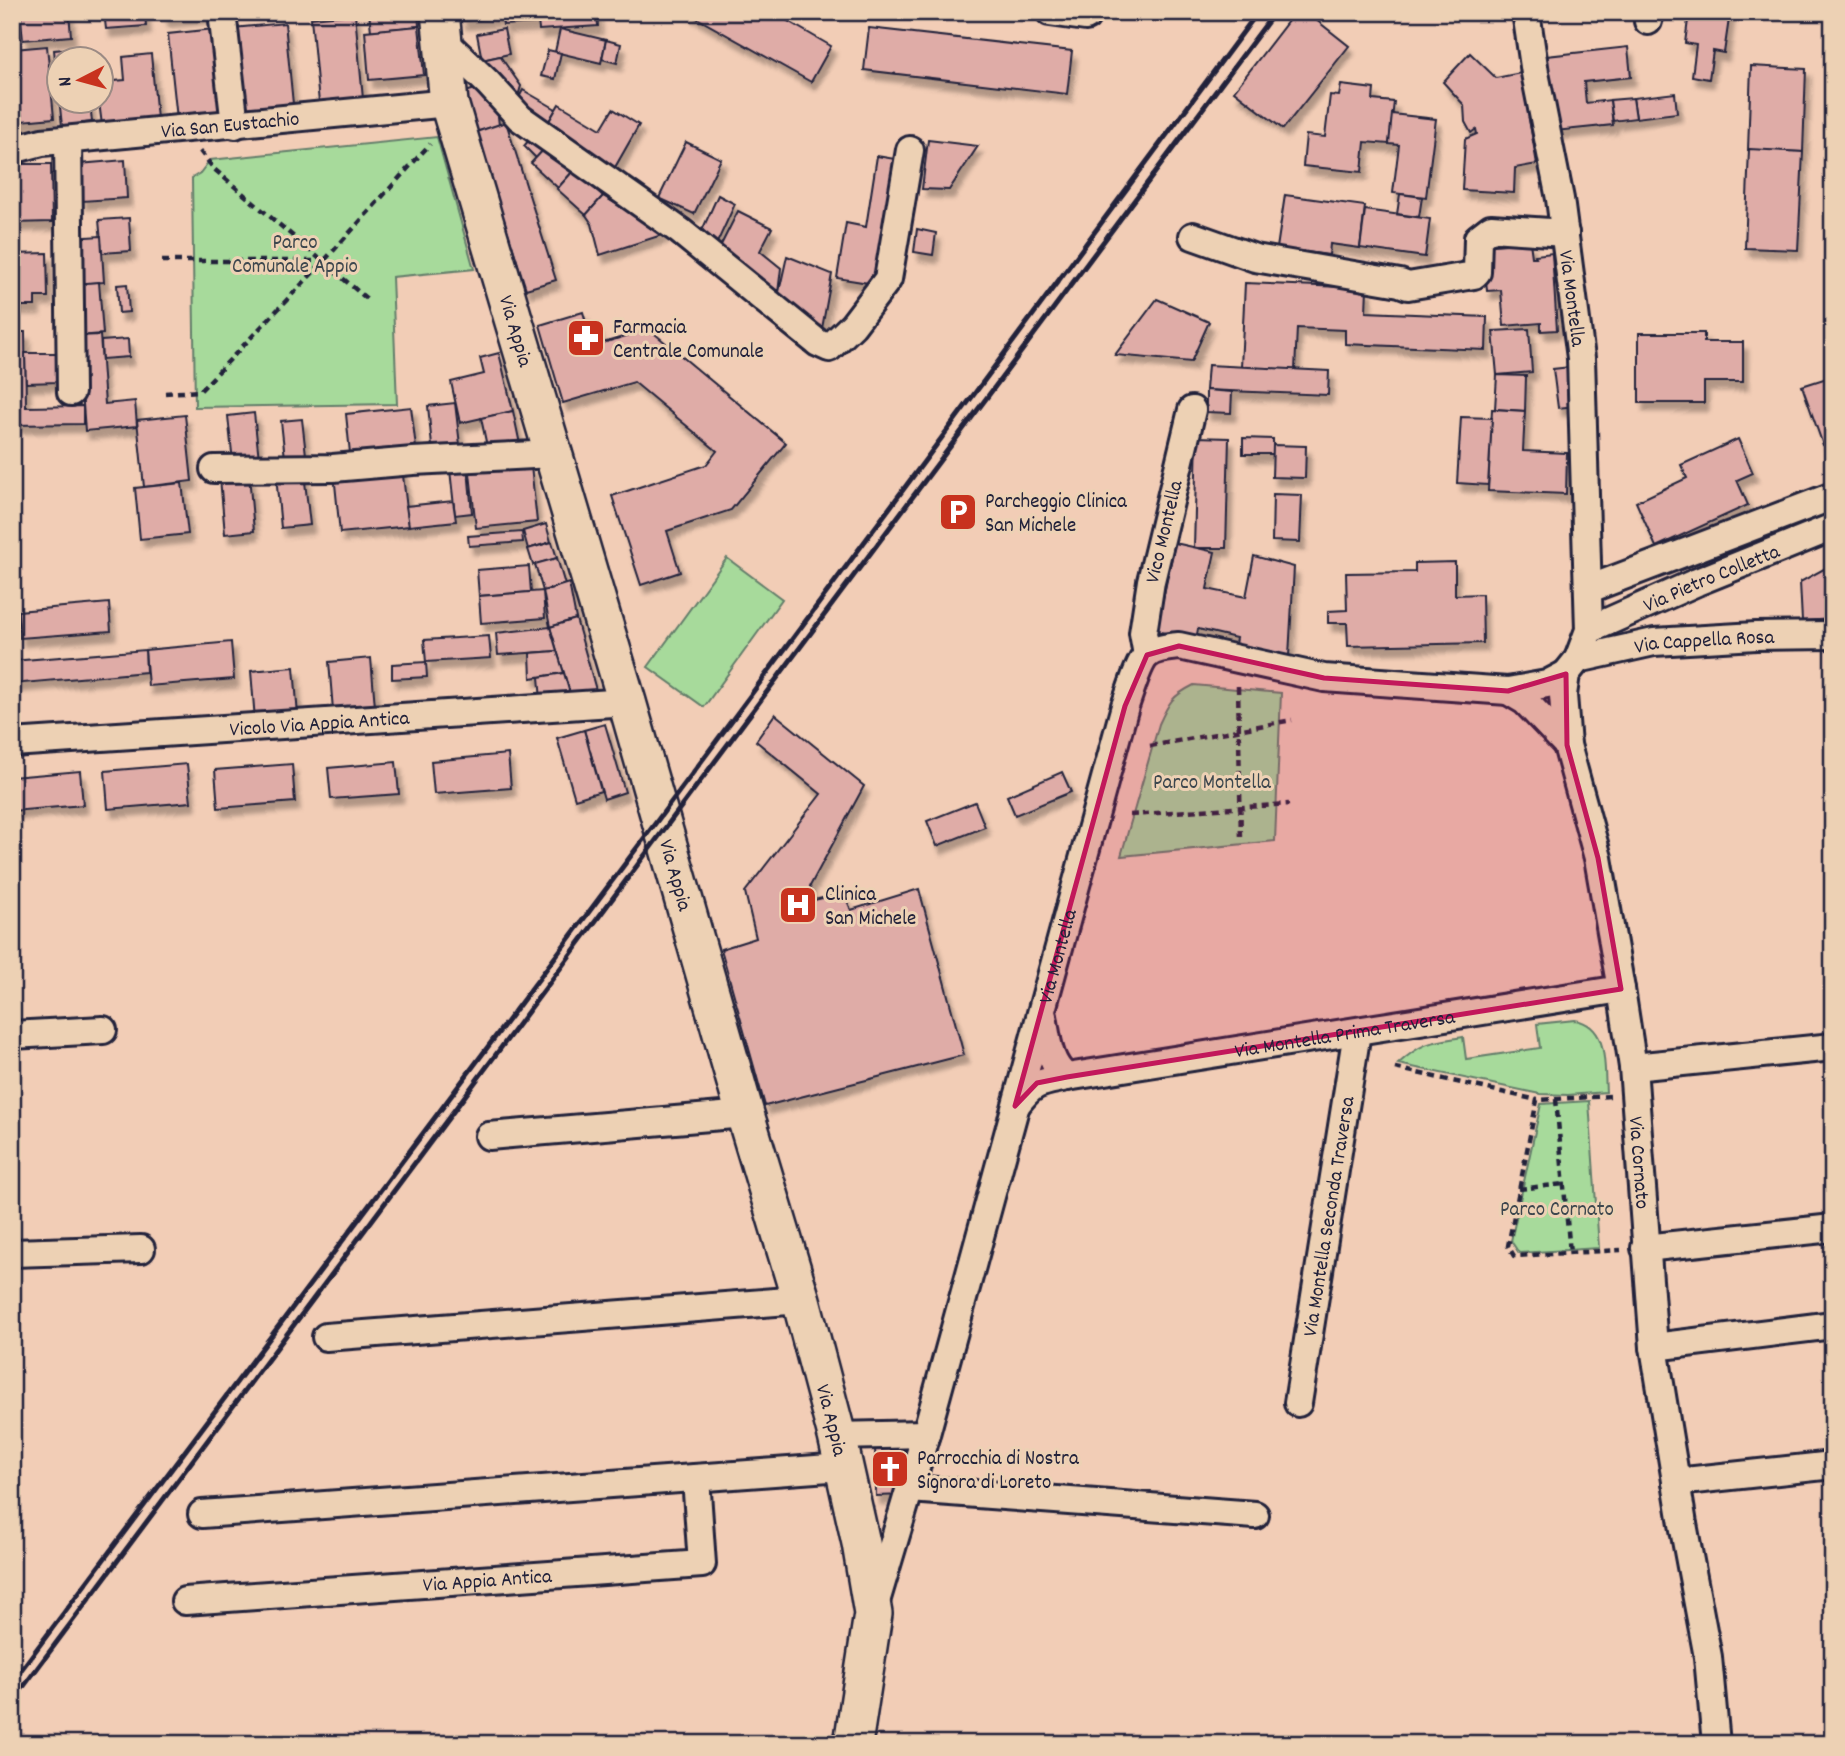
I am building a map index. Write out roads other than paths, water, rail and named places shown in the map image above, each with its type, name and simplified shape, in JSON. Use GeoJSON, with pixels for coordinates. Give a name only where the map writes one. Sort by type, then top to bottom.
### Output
{"type":"FeatureCollection","features":[{"type":"Feature","properties":{"kind":"street"},"geometry":{"type":"LineString","coordinates":[[222,12],[235,125]]}},
{"type":"Feature","properties":{"kind":"street"},"geometry":{"type":"LineString","coordinates":[[1050,12],[1086,17]]}},
{"type":"Feature","properties":{"kind":"street","name":"Via Montella"},"geometry":{"type":"LineString","coordinates":[[1526,12],[1560,199],[1581,358],[1589,589]]}},
{"type":"Feature","properties":{"kind":"street"},"geometry":{"type":"LineString","coordinates":[[441,26],[520,118],[680,231],[818,343],[829,348],[853,325],[888,279],[910,150]]}},
{"type":"Feature","properties":{"kind":"street","name":"Via Appia"},"geometry":{"type":"LineString","coordinates":[[441,26],[452,110],[801,1300],[840,1452],[861,1543],[873,1614],[853,1744]]}},
{"type":"Feature","properties":{"kind":"street","name":"Via San Eustachio"},"geometry":{"type":"LineString","coordinates":[[12,150],[41,142],[181,129],[452,110]]}},
{"type":"Feature","properties":{"kind":"street"},"geometry":{"type":"LineString","coordinates":[[68,140],[71,392]]}},
{"type":"Feature","properties":{"kind":"street"},"geometry":{"type":"LineString","coordinates":[[1193,236],[1255,258],[1408,286],[1474,275],[1477,272],[1478,238],[1491,228],[1564,233]]}},
{"type":"Feature","properties":{"kind":"street","name":"Vico Montella"},"geometry":{"type":"LineString","coordinates":[[1147,655],[1143,634],[1152,581],[1192,410]]}},
{"type":"Feature","properties":{"kind":"street"},"geometry":{"type":"LineString","coordinates":[[214,469],[333,468],[553,454]]}},
{"type":"Feature","properties":{"kind":"street","name":"Via Pietro Colletta"},"geometry":{"type":"LineString","coordinates":[[1589,589],[1833,496]]}},
{"type":"Feature","properties":{"kind":"street","name":"Via Pietro Colletta"},"geometry":{"type":"LineString","coordinates":[[1589,630],[1833,527]]}},
{"type":"Feature","properties":{"kind":"street","name":"Via Cornato"},"geometry":{"type":"LineString","coordinates":[[1589,589],[1589,630],[1572,666],[1563,695],[1567,745],[1598,858],[1633,1067],[1634,1249],[1654,1347],[1708,1657],[1716,1744]]}},
{"type":"Feature","properties":{"kind":"street","name":"Via Cappella Rosa"},"geometry":{"type":"LineString","coordinates":[[1572,666],[1654,642],[1833,635]]}},
{"type":"Feature","properties":{"kind":"street"},"geometry":{"type":"LineString","coordinates":[[1147,655],[1161,649],[1180,646],[1324,678],[1508,691],[1547,684],[1572,666]]}},
{"type":"Feature","properties":{"kind":"street","name":"Via Montella"},"geometry":{"type":"LineString","coordinates":[[873,1614],[926,1434],[1125,706],[1136,674],[1147,655]]}},
{"type":"Feature","properties":{"kind":"street"},"geometry":{"type":"LineString","coordinates":[[1508,691],[1525,701],[1567,745]]}},
{"type":"Feature","properties":{"kind":"street","name":"Vicolo Via Appia Antica"},"geometry":{"type":"LineString","coordinates":[[12,743],[627,702]]}},
{"type":"Feature","properties":{"kind":"street","name":"Via Montella Prima Traversa"},"geometry":{"type":"LineString","coordinates":[[1016,1106],[1024,1094],[1037,1083],[1067,1077],[1621,989]]}},
{"type":"Feature","properties":{"kind":"street"},"geometry":{"type":"LineString","coordinates":[[1042,1008],[1053,1060],[1059,1072],[1067,1077]]}},
{"type":"Feature","properties":{"kind":"street"},"geometry":{"type":"LineString","coordinates":[[12,1035],[103,1030]]}},
{"type":"Feature","properties":{"kind":"street","name":"Via Montella Seconda Traversa"},"geometry":{"type":"LineString","coordinates":[[1298,1403],[1357,1032]]}},
{"type":"Feature","properties":{"kind":"street"},"geometry":{"type":"LineString","coordinates":[[1633,1067],[1833,1047]]}},
{"type":"Feature","properties":{"kind":"street"},"geometry":{"type":"LineString","coordinates":[[489,1136],[745,1114]]}},
{"type":"Feature","properties":{"kind":"street"},"geometry":{"type":"LineString","coordinates":[[1634,1249],[1833,1228]]}},
{"type":"Feature","properties":{"kind":"street"},"geometry":{"type":"LineString","coordinates":[[12,1253],[141,1249]]}},
{"type":"Feature","properties":{"kind":"street"},"geometry":{"type":"LineString","coordinates":[[326,1337],[801,1300]]}},
{"type":"Feature","properties":{"kind":"street"},"geometry":{"type":"LineString","coordinates":[[1654,1347],[1833,1325]]}},
{"type":"Feature","properties":{"kind":"street"},"geometry":{"type":"LineString","coordinates":[[202,1514],[696,1478],[926,1434]]}},
{"type":"Feature","properties":{"kind":"street"},"geometry":{"type":"LineString","coordinates":[[1676,1482],[1833,1465]]}},
{"type":"Feature","properties":{"kind":"street","name":"Via Appia Antica"},"geometry":{"type":"LineString","coordinates":[[185,1601],[702,1564],[696,1478]]}},
{"type":"Feature","properties":{"kind":"street"},"geometry":{"type":"LineString","coordinates":[[909,1489],[1255,1515]]}},
{"type":"Feature","properties":{"kind":"railway"},"geometry":{"type":"LineString","coordinates":[[12,1682],[1258,12]]}},
{"type":"Feature","properties":{"kind":"railway"},"geometry":{"type":"LineString","coordinates":[[12,1702],[1275,12]]}},
{"type":"Feature","properties":{"kind":"place","name":"Farmacia Centrale Comunale"},"geometry":{"type":"Point","coordinates":[586,338]}},
{"type":"Feature","properties":{"kind":"place","name":"Parcheggio Clinica San Michele"},"geometry":{"type":"Point","coordinates":[958,512]}},
{"type":"Feature","properties":{"kind":"place","name":"Clinica San Michele"},"geometry":{"type":"Point","coordinates":[798,905]}},
{"type":"Feature","properties":{"kind":"place","name":"Parrocchia di Nostra Signora di Loreto"},"geometry":{"type":"Point","coordinates":[890,1469]}},
{"type":"Feature","properties":{"kind":"park label","name":"Parco Comunale Appio"},"geometry":{"type":"Point","coordinates":[295,253]}},
{"type":"Feature","properties":{"kind":"park label","name":"Parco Montella"},"geometry":{"type":"Point","coordinates":[1212,781]}},
{"type":"Feature","properties":{"kind":"park label","name":"Parco Cornato"},"geometry":{"type":"Point","coordinates":[1557,1208]}}]}
